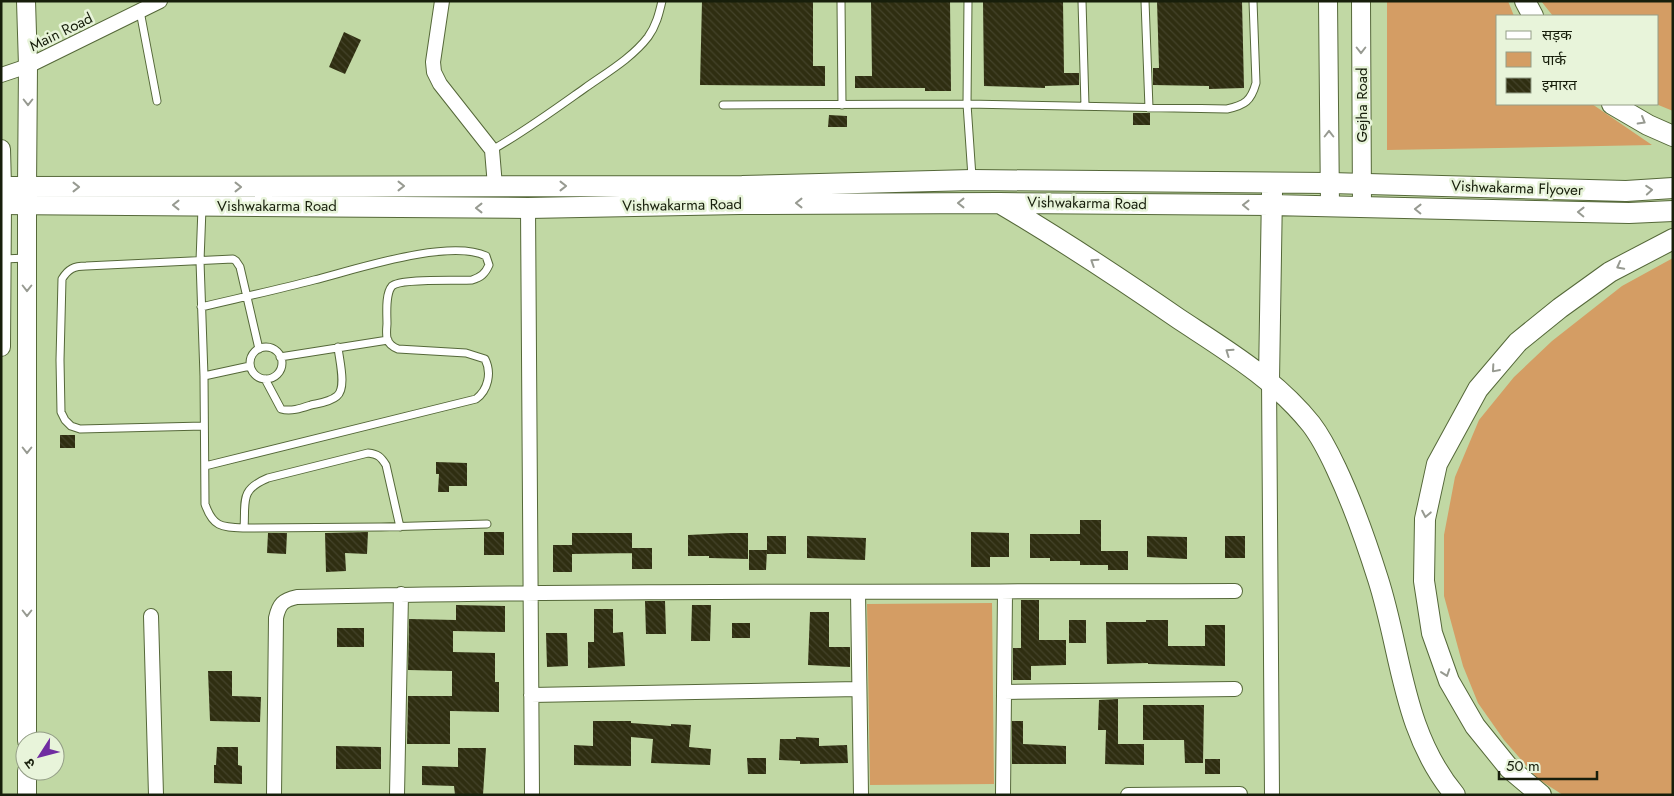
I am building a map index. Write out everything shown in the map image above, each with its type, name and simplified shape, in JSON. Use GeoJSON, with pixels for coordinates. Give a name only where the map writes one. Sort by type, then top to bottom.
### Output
{"type":"FeatureCollection","features":[{"type":"Feature","properties":{"kind":"main road"},"geometry":{"type":"LineString","coordinates":[[1525,1],[1532,15]]}},
{"type":"Feature","properties":{"kind":"main road"},"geometry":{"type":"LineString","coordinates":[[1614,105],[1648,125],[1673,136]]}},
{"type":"Feature","properties":{"kind":"main road","name":"Vishwakarma Road"},"geometry":{"type":"LineString","coordinates":[[2,196],[495,186],[742,186],[972,180],[1362,184]]}},
{"type":"Feature","properties":{"kind":"main road"},"geometry":{"type":"LineString","coordinates":[[1269,380],[1270,205],[1272,183]]}},
{"type":"Feature","properties":{"kind":"main road","name":"Vishwakarma Flyover"},"geometry":{"type":"LineString","coordinates":[[1362,184],[1626,191],[1673,188]]}},
{"type":"Feature","properties":{"kind":"main road"},"geometry":{"type":"LineString","coordinates":[[641,206],[642,186]]}},
{"type":"Feature","properties":{"kind":"main road","name":"Vishwakarma Road"},"geometry":{"type":"LineString","coordinates":[[27,196],[202,205],[528,208],[999,202],[1362,208]]}},
{"type":"Feature","properties":{"kind":"main road"},"geometry":{"type":"LineString","coordinates":[[999,202],[1047,231],[1269,380],[1310,424],[1327,450],[1356,513],[1381,587],[1410,712],[1437,773],[1455,795]]}},
{"type":"Feature","properties":{"kind":"main road","name":"Vishwakarma Flyover"},"geometry":{"type":"LineString","coordinates":[[1362,208],[1629,213],[1673,211]]}},
{"type":"Feature","properties":{"kind":"main road"},"geometry":{"type":"LineString","coordinates":[[1542,795],[1503,761],[1475,726],[1449,681],[1432,633],[1424,581],[1424,520],[1437,464],[1478,389],[1518,342],[1560,308],[1610,272],[1668,241]]}},
{"type":"Feature","properties":{"kind":"street"},"geometry":{"type":"LineString","coordinates":[[26,1],[28,66],[27,731]]}},
{"type":"Feature","properties":{"kind":"street","name":"Main Road"},"geometry":{"type":"LineString","coordinates":[[1,75],[28,66],[160,1]]}},
{"type":"Feature","properties":{"kind":"street"},"geometry":{"type":"LineString","coordinates":[[442,1],[434,47],[434,72],[440,84],[492,150],[495,186]]}},
{"type":"Feature","properties":{"kind":"street"},"geometry":{"type":"LineString","coordinates":[[1328,1],[1330,207]]}},
{"type":"Feature","properties":{"kind":"street","name":"Gejha Road"},"geometry":{"type":"LineString","coordinates":[[1361,1],[1362,208]]}},
{"type":"Feature","properties":{"kind":"street"},"geometry":{"type":"LineString","coordinates":[[1,149],[1,347]]}},
{"type":"Feature","properties":{"kind":"street"},"geometry":{"type":"LineString","coordinates":[[528,208],[532,795]]}},
{"type":"Feature","properties":{"kind":"street"},"geometry":{"type":"LineString","coordinates":[[1269,380],[1272,795]]}},
{"type":"Feature","properties":{"kind":"street"},"geometry":{"type":"LineString","coordinates":[[274,795],[276,618],[278,608],[284,600],[297,596],[1234,591]]}},
{"type":"Feature","properties":{"kind":"street"},"geometry":{"type":"LineString","coordinates":[[858,592],[861,795]]}},
{"type":"Feature","properties":{"kind":"street"},"geometry":{"type":"LineString","coordinates":[[1004,795],[1005,592]]}},
{"type":"Feature","properties":{"kind":"street"},"geometry":{"type":"LineString","coordinates":[[397,795],[401,594]]}},
{"type":"Feature","properties":{"kind":"street"},"geometry":{"type":"LineString","coordinates":[[151,616],[156,795]]}},
{"type":"Feature","properties":{"kind":"street"},"geometry":{"type":"LineString","coordinates":[[530,695],[859,689]]}},
{"type":"Feature","properties":{"kind":"street"},"geometry":{"type":"LineString","coordinates":[[1004,692],[1234,689]]}},
{"type":"Feature","properties":{"kind":"street"},"geometry":{"type":"LineString","coordinates":[[27,781],[27,795]]}},
{"type":"Feature","properties":{"kind":"street"},"geometry":{"type":"LineString","coordinates":[[1128,795],[1240,794]]}},
{"type":"Feature","properties":{"kind":"lane"},"geometry":{"type":"LineString","coordinates":[[492,150],[518,136],[635,51],[655,26],[662,1]]}},
{"type":"Feature","properties":{"kind":"lane"},"geometry":{"type":"LineString","coordinates":[[841,1],[842,105]]}},
{"type":"Feature","properties":{"kind":"lane"},"geometry":{"type":"LineString","coordinates":[[968,1],[967,104],[972,180]]}},
{"type":"Feature","properties":{"kind":"lane"},"geometry":{"type":"LineString","coordinates":[[1082,1],[1085,106]]}},
{"type":"Feature","properties":{"kind":"lane"},"geometry":{"type":"LineString","coordinates":[[1145,1],[1149,108]]}},
{"type":"Feature","properties":{"kind":"lane"},"geometry":{"type":"LineString","coordinates":[[723,105],[967,104],[1227,109],[1239,106],[1248,100],[1253,94],[1256,83],[1254,1]]}},
{"type":"Feature","properties":{"kind":"lane"},"geometry":{"type":"LineString","coordinates":[[140,11],[157,101]]}},
{"type":"Feature","properties":{"kind":"lane"},"geometry":{"type":"LineString","coordinates":[[202,205],[200,261],[204,376],[205,504],[210,516],[217,524],[225,527],[244,528],[400,527],[487,524]]}},
{"type":"Feature","properties":{"kind":"lane"},"geometry":{"type":"LineString","coordinates":[[202,307],[393,259],[440,252],[463,250],[477,252],[486,256],[489,265],[486,273],[480,278],[472,280],[408,281],[396,283],[388,293],[386,318],[388,340],[391,346],[398,349],[466,354],[480,356],[485,359],[488,365],[486,388],[476,399],[205,466]]}},
{"type":"Feature","properties":{"kind":"lane"},"geometry":{"type":"LineString","coordinates":[[1,259],[27,258]]}},
{"type":"Feature","properties":{"kind":"lane"},"geometry":{"type":"LineString","coordinates":[[204,426],[80,429],[72,426],[65,420],[61,412],[60,360],[62,279],[66,271],[76,266],[227,259],[236,261],[240,267],[259,349]]}},
{"type":"Feature","properties":{"kind":"lane"},"geometry":{"type":"LineString","coordinates":[[280,357],[388,340]]}},
{"type":"Feature","properties":{"kind":"lane"},"geometry":{"type":"LineString","coordinates":[[265,379],[275,376],[281,368],[280,357],[274,350],[269,348],[259,349],[252,356],[250,366],[256,375],[265,379],[281,409],[292,410],[329,401],[338,396],[342,390],[338,347]]}},
{"type":"Feature","properties":{"kind":"lane"},"geometry":{"type":"LineString","coordinates":[[204,376],[250,366]]}},
{"type":"Feature","properties":{"kind":"lane"},"geometry":{"type":"LineString","coordinates":[[244,528],[246,494],[250,487],[258,482],[368,452],[377,454],[386,465],[400,527]]}},
{"type":"Feature","properties":{"kind":"green space"},"geometry":{"type":"Polygon","coordinates":[[[1387,1],[1508,1],[1514,15],[1496,15],[1496,105],[1593,105],[1652,145],[1387,150],[1387,1]]]}},
{"type":"Feature","properties":{"kind":"green space"},"geometry":{"type":"Polygon","coordinates":[[[1541,1],[1673,1],[1673,111],[1658,105],[1659,15],[1552,15],[1541,1]]]}},
{"type":"Feature","properties":{"kind":"green space"},"geometry":{"type":"Polygon","coordinates":[[[1673,258],[1673,795],[1563,795],[1538,779],[1504,740],[1478,703],[1463,666],[1444,596],[1444,535],[1455,477],[1479,420],[1514,377],[1552,341],[1622,286],[1673,258]]]}},
{"type":"Feature","properties":{"kind":"green space"},"geometry":{"type":"Polygon","coordinates":[[[992,603],[994,784],[870,785],[867,604],[992,603]]]}},
{"type":"Feature","properties":{"kind":"building"},"geometry":{"type":"Polygon","coordinates":[[[702,1],[813,1],[813,66],[825,66],[825,86],[700,85],[702,1]]]}},
{"type":"Feature","properties":{"kind":"building"},"geometry":{"type":"Polygon","coordinates":[[[871,1],[950,1],[951,91],[925,91],[925,88],[855,88],[855,76],[872,76],[871,1]]]}},
{"type":"Feature","properties":{"kind":"building"},"geometry":{"type":"Polygon","coordinates":[[[983,1],[1063,1],[1064,73],[1079,73],[1079,85],[1045,86],[1045,88],[984,86],[983,1]]]}},
{"type":"Feature","properties":{"kind":"building"},"geometry":{"type":"Polygon","coordinates":[[[1157,1],[1242,1],[1244,88],[1209,89],[1209,86],[1153,85],[1153,68],[1159,68],[1157,1]]]}},
{"type":"Feature","properties":{"kind":"building"},"geometry":{"type":"Polygon","coordinates":[[[344,32],[361,40],[345,74],[329,67],[344,32]]]}},
{"type":"Feature","properties":{"kind":"building"},"geometry":{"type":"Polygon","coordinates":[[[1133,113],[1150,113],[1150,125],[1133,125],[1133,113]]]}},
{"type":"Feature","properties":{"kind":"building"},"geometry":{"type":"Polygon","coordinates":[[[829,115],[847,116],[847,127],[828,127],[829,115]]]}},
{"type":"Feature","properties":{"kind":"building"},"geometry":{"type":"Polygon","coordinates":[[[60,435],[75,435],[75,448],[60,448],[60,435]]]}},
{"type":"Feature","properties":{"kind":"building"},"geometry":{"type":"Polygon","coordinates":[[[436,462],[467,463],[467,486],[449,486],[449,492],[438,492],[439,474],[436,474],[436,462]]]}},
{"type":"Feature","properties":{"kind":"building"},"geometry":{"type":"Polygon","coordinates":[[[1080,520],[1101,520],[1101,551],[1128,551],[1128,570],[1108,570],[1108,565],[1080,565],[1080,561],[1050,561],[1050,558],[1030,558],[1030,534],[1080,534],[1080,520]]]}},
{"type":"Feature","properties":{"kind":"building"},"geometry":{"type":"Polygon","coordinates":[[[368,532],[367,554],[345,553],[346,571],[326,572],[325,533],[368,532]]]}},
{"type":"Feature","properties":{"kind":"building"},"geometry":{"type":"Polygon","coordinates":[[[484,532],[504,532],[504,555],[484,555],[484,532]]]}},
{"type":"Feature","properties":{"kind":"building"},"geometry":{"type":"Polygon","coordinates":[[[971,532],[1009,533],[1009,557],[990,557],[990,567],[971,567],[971,532]]]}},
{"type":"Feature","properties":{"kind":"building"},"geometry":{"type":"Polygon","coordinates":[[[268,533],[287,533],[286,554],[267,553],[268,533]]]}},
{"type":"Feature","properties":{"kind":"building"},"geometry":{"type":"Polygon","coordinates":[[[572,533],[632,533],[632,553],[572,554],[572,533]]]}},
{"type":"Feature","properties":{"kind":"building"},"geometry":{"type":"Polygon","coordinates":[[[748,533],[748,559],[688,556],[688,535],[748,533]]]}},
{"type":"Feature","properties":{"kind":"building"},"geometry":{"type":"Polygon","coordinates":[[[767,536],[786,536],[786,554],[767,554],[767,536]]]}},
{"type":"Feature","properties":{"kind":"building"},"geometry":{"type":"Polygon","coordinates":[[[807,536],[866,538],[865,560],[807,558],[807,536]]]}},
{"type":"Feature","properties":{"kind":"building"},"geometry":{"type":"Polygon","coordinates":[[[1147,536],[1187,537],[1187,559],[1147,557],[1147,536]]]}},
{"type":"Feature","properties":{"kind":"building"},"geometry":{"type":"Polygon","coordinates":[[[1225,536],[1245,536],[1245,558],[1225,558],[1225,536]]]}},
{"type":"Feature","properties":{"kind":"building"},"geometry":{"type":"Polygon","coordinates":[[[553,545],[572,545],[572,572],[553,572],[553,545]]]}},
{"type":"Feature","properties":{"kind":"building"},"geometry":{"type":"Polygon","coordinates":[[[632,548],[652,548],[652,569],[632,569],[632,548]]]}},
{"type":"Feature","properties":{"kind":"building"},"geometry":{"type":"Polygon","coordinates":[[[749,550],[767,550],[766,570],[749,570],[749,550]]]}},
{"type":"Feature","properties":{"kind":"building"},"geometry":{"type":"Polygon","coordinates":[[[1021,600],[1039,600],[1039,640],[1066,640],[1066,665],[1031,666],[1031,680],[1013,680],[1013,648],[1021,648],[1021,600]]]}},
{"type":"Feature","properties":{"kind":"building"},"geometry":{"type":"Polygon","coordinates":[[[645,601],[665,601],[666,634],[646,634],[645,601]]]}},
{"type":"Feature","properties":{"kind":"building"},"geometry":{"type":"Polygon","coordinates":[[[456,605],[505,606],[505,632],[453,631],[453,652],[495,653],[495,682],[499,682],[499,712],[450,711],[450,744],[407,744],[408,696],[452,696],[452,671],[408,670],[409,619],[456,620],[456,605]]]}},
{"type":"Feature","properties":{"kind":"building"},"geometry":{"type":"Polygon","coordinates":[[[692,605],[711,605],[710,641],[691,641],[692,605]]]}},
{"type":"Feature","properties":{"kind":"building"},"geometry":{"type":"Polygon","coordinates":[[[594,609],[613,609],[613,633],[623,632],[625,666],[588,668],[588,642],[594,642],[594,609]]]}},
{"type":"Feature","properties":{"kind":"building"},"geometry":{"type":"Polygon","coordinates":[[[810,612],[829,612],[829,647],[850,647],[850,667],[808,665],[810,612]]]}},
{"type":"Feature","properties":{"kind":"building"},"geometry":{"type":"Polygon","coordinates":[[[1069,620],[1086,620],[1086,643],[1069,643],[1069,620]]]}},
{"type":"Feature","properties":{"kind":"building"},"geometry":{"type":"Polygon","coordinates":[[[1146,620],[1168,620],[1168,646],[1205,646],[1205,625],[1225,625],[1225,666],[1148,663],[1107,664],[1106,622],[1146,622],[1146,620]]]}},
{"type":"Feature","properties":{"kind":"building"},"geometry":{"type":"Polygon","coordinates":[[[732,623],[750,623],[750,638],[732,638],[732,623]]]}},
{"type":"Feature","properties":{"kind":"building"},"geometry":{"type":"Polygon","coordinates":[[[337,628],[364,628],[364,647],[337,647],[337,628]]]}},
{"type":"Feature","properties":{"kind":"building"},"geometry":{"type":"Polygon","coordinates":[[[546,633],[567,633],[568,666],[547,667],[546,633]]]}},
{"type":"Feature","properties":{"kind":"building"},"geometry":{"type":"Polygon","coordinates":[[[208,671],[232,671],[232,696],[261,697],[260,722],[210,721],[208,671]]]}},
{"type":"Feature","properties":{"kind":"building"},"geometry":{"type":"Polygon","coordinates":[[[1118,699],[1118,744],[1144,744],[1144,765],[1105,764],[1106,730],[1098,730],[1099,700],[1118,699]]]}},
{"type":"Feature","properties":{"kind":"building"},"geometry":{"type":"Polygon","coordinates":[[[1143,705],[1204,705],[1203,763],[1185,763],[1184,740],[1143,740],[1143,705]]]}},
{"type":"Feature","properties":{"kind":"building"},"geometry":{"type":"Polygon","coordinates":[[[593,721],[631,721],[631,723],[671,726],[671,724],[691,725],[689,747],[711,749],[710,765],[651,763],[653,739],[631,737],[631,766],[574,765],[574,745],[593,746],[593,721]]]}},
{"type":"Feature","properties":{"kind":"building"},"geometry":{"type":"Polygon","coordinates":[[[1012,721],[1023,721],[1023,744],[1066,746],[1066,764],[1012,764],[1012,721]]]}},
{"type":"Feature","properties":{"kind":"building"},"geometry":{"type":"Polygon","coordinates":[[[796,737],[819,738],[819,746],[847,745],[848,763],[800,764],[800,761],[779,760],[780,739],[796,739],[796,737]]]}},
{"type":"Feature","properties":{"kind":"building"},"geometry":{"type":"Polygon","coordinates":[[[336,746],[381,747],[381,769],[336,769],[336,746]]]}},
{"type":"Feature","properties":{"kind":"building"},"geometry":{"type":"Polygon","coordinates":[[[217,747],[238,747],[238,765],[242,766],[242,784],[214,783],[217,747]]]}},
{"type":"Feature","properties":{"kind":"building"},"geometry":{"type":"Polygon","coordinates":[[[458,748],[486,748],[483,795],[455,795],[454,786],[422,785],[422,766],[458,767],[458,748]]]}},
{"type":"Feature","properties":{"kind":"building"},"geometry":{"type":"Polygon","coordinates":[[[747,758],[766,758],[766,774],[748,774],[747,758]]]}},
{"type":"Feature","properties":{"kind":"building"},"geometry":{"type":"Polygon","coordinates":[[[1205,759],[1220,759],[1220,774],[1205,774],[1205,759]]]}}]}
